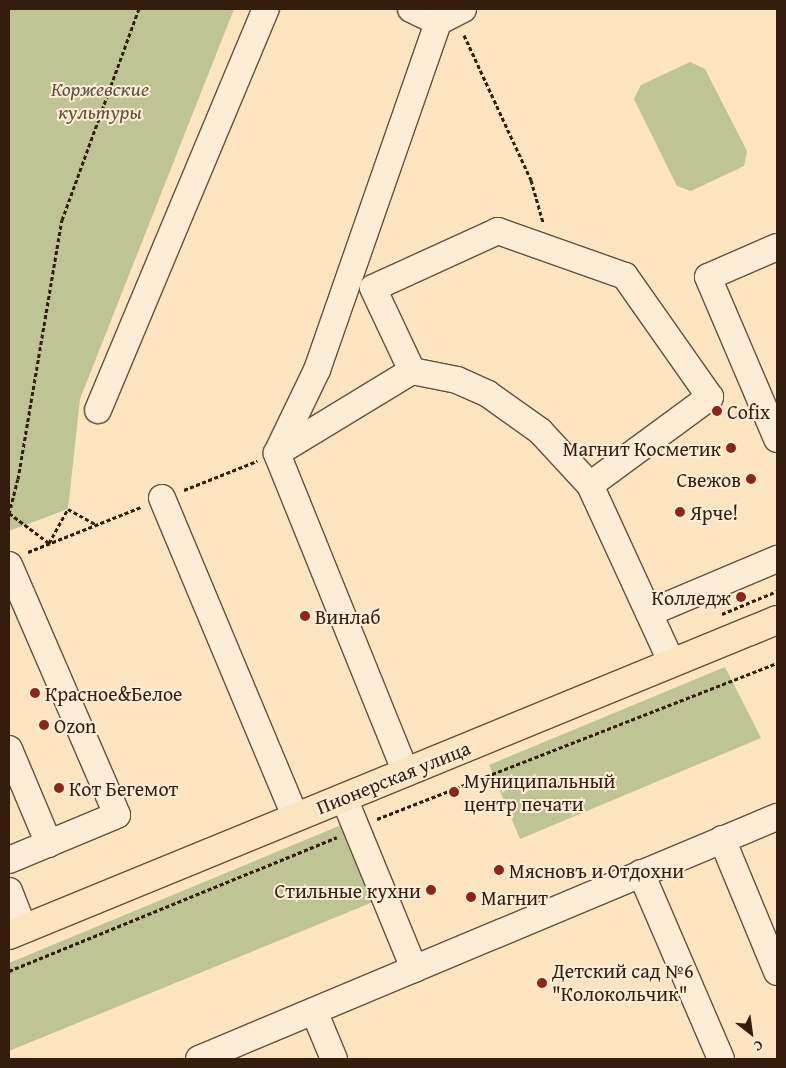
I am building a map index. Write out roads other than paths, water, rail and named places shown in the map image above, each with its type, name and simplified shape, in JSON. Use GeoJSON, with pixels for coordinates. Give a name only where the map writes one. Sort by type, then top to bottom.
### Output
{"type":"FeatureCollection","features":[{"type":"Feature","properties":{"kind":"main road","name":"Пионерская улица"},"geometry":{"type":"LineString","coordinates":[[17,932],[295,816],[406,773],[777,620]]}},
{"type":"Feature","properties":{"kind":"lane"},"geometry":{"type":"LineString","coordinates":[[98,410],[266,9]]}},
{"type":"Feature","properties":{"kind":"lane"},"geometry":{"type":"LineString","coordinates":[[406,773],[277,453],[317,370],[452,15],[411,9]]}},
{"type":"Feature","properties":{"kind":"lane"},"geometry":{"type":"LineString","coordinates":[[412,371],[373,288],[498,231],[625,276],[710,397],[590,485]]}},
{"type":"Feature","properties":{"kind":"lane"},"geometry":{"type":"LineString","coordinates":[[777,246],[708,277],[777,439]]}},
{"type":"Feature","properties":{"kind":"lane"},"geometry":{"type":"LineString","coordinates":[[277,453],[412,371],[457,380],[488,394],[540,431],[590,485],[672,663]]}},
{"type":"Feature","properties":{"kind":"lane"},"geometry":{"type":"LineString","coordinates":[[162,498],[295,816]]}},
{"type":"Feature","properties":{"kind":"lane"},"geometry":{"type":"LineString","coordinates":[[649,613],[777,559]]}},
{"type":"Feature","properties":{"kind":"lane"},"geometry":{"type":"LineString","coordinates":[[9,860],[116,815],[12,580]]}},
{"type":"Feature","properties":{"kind":"lane"},"geometry":{"type":"LineString","coordinates":[[9,749],[49,844]]}},
{"type":"Feature","properties":{"kind":"lane"},"geometry":{"type":"LineString","coordinates":[[344,798],[356,829],[381,862],[414,968]]}},
{"type":"Feature","properties":{"kind":"lane"},"geometry":{"type":"LineString","coordinates":[[199,1059],[246,1050],[314,1011],[777,817]]}},
{"type":"Feature","properties":{"kind":"lane"},"geometry":{"type":"LineString","coordinates":[[722,839],[777,972]]}},
{"type":"Feature","properties":{"kind":"lane"},"geometry":{"type":"LineString","coordinates":[[640,873],[721,1059]]}},
{"type":"Feature","properties":{"kind":"lane"},"geometry":{"type":"LineString","coordinates":[[9,891],[17,932]]}},
{"type":"Feature","properties":{"kind":"lane"},"geometry":{"type":"LineString","coordinates":[[314,1011],[334,1059]]}},
{"type":"Feature","properties":{"kind":"place","name":"Cofix"},"geometry":{"type":"Point","coordinates":[717,411]}},
{"type":"Feature","properties":{"kind":"place","name":"Магнит Косметик"},"geometry":{"type":"Point","coordinates":[731,448]}},
{"type":"Feature","properties":{"kind":"place","name":"Свежов"},"geometry":{"type":"Point","coordinates":[751,479]}},
{"type":"Feature","properties":{"kind":"place","name":"Ярче!"},"geometry":{"type":"Point","coordinates":[680,512]}},
{"type":"Feature","properties":{"kind":"place","name":"Колледж"},"geometry":{"type":"Point","coordinates":[741,597]}},
{"type":"Feature","properties":{"kind":"place","name":"Винлаб"},"geometry":{"type":"Point","coordinates":[305,616]}},
{"type":"Feature","properties":{"kind":"place","name":"Красное&Белое"},"geometry":{"type":"Point","coordinates":[35,693]}},
{"type":"Feature","properties":{"kind":"place","name":"Ozon"},"geometry":{"type":"Point","coordinates":[44,725]}},
{"type":"Feature","properties":{"kind":"place","name":"Кот Бегемот"},"geometry":{"type":"Point","coordinates":[59,788]}},
{"type":"Feature","properties":{"kind":"place","name":"Муниципальный центр печати"},"geometry":{"type":"Point","coordinates":[454,792]}},
{"type":"Feature","properties":{"kind":"place","name":"Мясновъ и Отдохни"},"geometry":{"type":"Point","coordinates":[499,870]}},
{"type":"Feature","properties":{"kind":"place","name":"Стильные кухни"},"geometry":{"type":"Point","coordinates":[431,890]}},
{"type":"Feature","properties":{"kind":"place","name":"Магнит"},"geometry":{"type":"Point","coordinates":[471,897]}},
{"type":"Feature","properties":{"kind":"place","name":"Детский сад №6 \"Колокольчик\""},"geometry":{"type":"Point","coordinates":[542,983]}},
{"type":"Feature","properties":{"kind":"park label","name":"Коржевские культуры"},"geometry":{"type":"Point","coordinates":[100,100]}}]}
